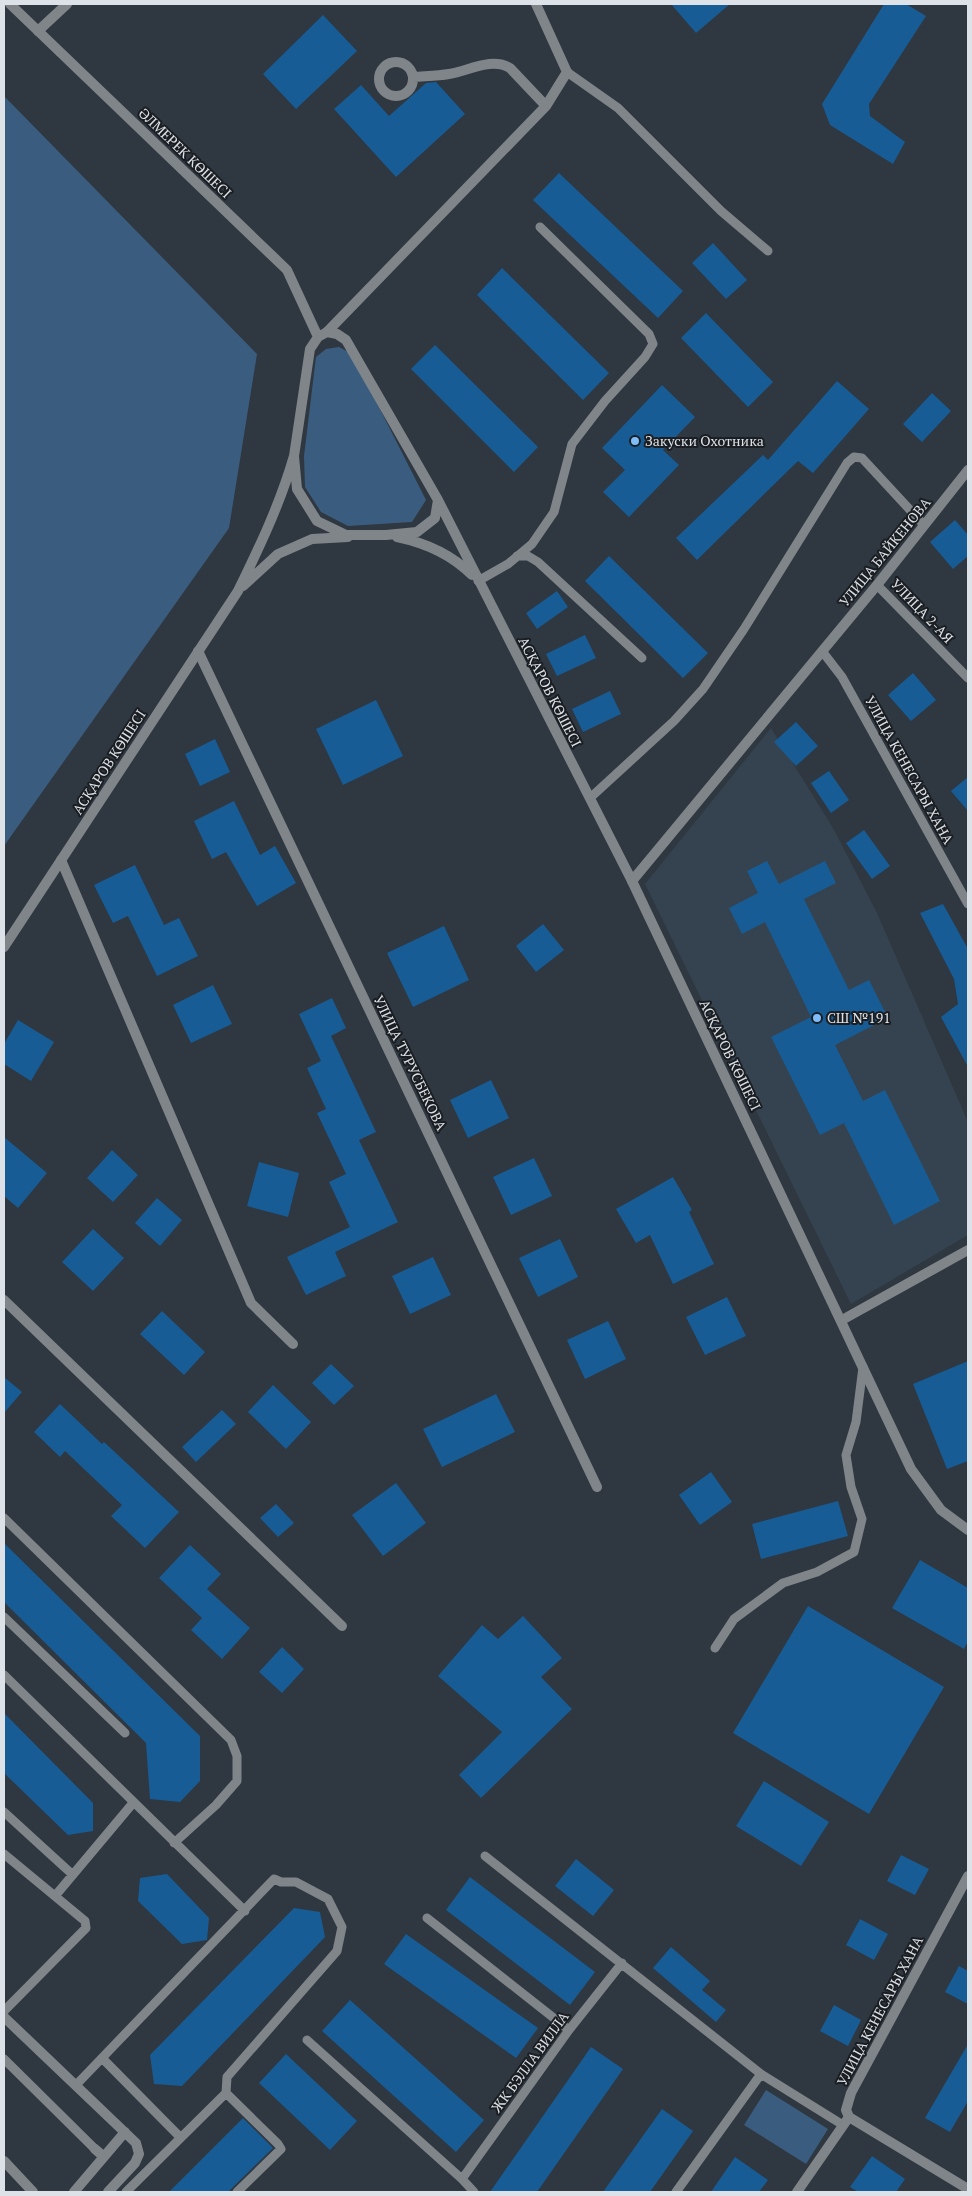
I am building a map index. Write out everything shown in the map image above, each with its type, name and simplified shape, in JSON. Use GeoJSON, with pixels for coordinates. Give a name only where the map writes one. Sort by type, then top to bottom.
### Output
{"type":"FeatureCollection","features":[{"type":"Feature","properties":{"kind":"street","name":"ӘЛМЕРЕК КӨШЕСІ"},"geometry":{"type":"LineString","coordinates":[[10,4],[287,270],[322,335]]}},
{"type":"Feature","properties":{"kind":"street"},"geometry":{"type":"LineString","coordinates":[[38,31],[67,4]]}},
{"type":"Feature","properties":{"kind":"street"},"geometry":{"type":"LineString","coordinates":[[238,591],[267,533],[282,496],[294,456],[310,349],[546,106],[567,72],[536,4]]}},
{"type":"Feature","properties":{"kind":"street"},"geometry":{"type":"LineString","coordinates":[[413,77],[448,74],[494,63],[503,64],[510,68],[546,106]]}},
{"type":"Feature","properties":{"kind":"street","name":"АСҚАРОВ КӨШЕСІ"},"geometry":{"type":"LineString","coordinates":[[322,335],[337,334],[346,340],[438,500],[632,881],[842,1320],[911,1469],[942,1510],[968,1530]]}},
{"type":"Feature","properties":{"kind":"street"},"geometry":{"type":"LineString","coordinates":[[294,456],[297,489],[317,521],[346,535],[386,534],[420,541],[458,561],[478,581]]}},
{"type":"Feature","properties":{"kind":"street","name":"УЛИЦА БАЙКЕНОВА"},"geometry":{"type":"LineString","coordinates":[[632,881],[878,585],[968,470]]}},
{"type":"Feature","properties":{"kind":"street"},"geometry":{"type":"LineString","coordinates":[[238,591],[278,554],[312,539],[418,532],[436,518],[438,500]]}},
{"type":"Feature","properties":{"kind":"street","name":"АСҚАРОВ КӨШЕСІ"},"geometry":{"type":"LineString","coordinates":[[4,948],[238,591]]}},
{"type":"Feature","properties":{"kind":"street","name":"УЛИЦА ТУРУСБЕКОВА"},"geometry":{"type":"LineString","coordinates":[[198,651],[597,1486]]}},
{"type":"Feature","properties":{"kind":"street"},"geometry":{"type":"LineString","coordinates":[[61,860],[250,1304],[293,1344]]}},
{"type":"Feature","properties":{"kind":"street"},"geometry":{"type":"LineString","coordinates":[[842,1320],[968,1250]]}},
{"type":"Feature","properties":{"kind":"street"},"geometry":{"type":"LineString","coordinates":[[4,1300],[342,1626]]}},
{"type":"Feature","properties":{"kind":"street","name":"УЛИЦА КЕНЕСАРЫ ХАНА"},"geometry":{"type":"LineString","coordinates":[[846,2121],[846,2110],[851,2093],[968,1876]]}},
{"type":"Feature","properties":{"kind":"street"},"geometry":{"type":"LineString","coordinates":[[4,2017],[136,2143],[139,2154],[135,2163],[108,2192]]}},
{"type":"Feature","properties":{"kind":"street"},"geometry":{"type":"LineString","coordinates":[[797,2192],[846,2121],[968,2189]]}},
{"type":"Feature","properties":{"kind":"street"},"geometry":{"type":"LineString","coordinates":[[74,2192],[125,2132]]}},
{"type":"Feature","properties":{"kind":"street"},"geometry":{"type":"LineString","coordinates":[[95,2148],[104,2156]]}},
{"type":"Feature","properties":{"kind":"street"},"geometry":{"type":"LineString","coordinates":[[4,2161],[33,2192]]}},
{"type":"Feature","properties":{"kind":"lane"},"geometry":{"type":"LineString","coordinates":[[567,72],[618,108],[721,211],[768,251]]}},
{"type":"Feature","properties":{"kind":"lane"},"geometry":{"type":"LineString","coordinates":[[478,581],[518,556],[532,544],[554,512],[572,444],[605,401],[645,357],[653,344],[649,334],[540,226]]}},
{"type":"Feature","properties":{"kind":"lane"},"geometry":{"type":"LineString","coordinates":[[590,798],[674,721],[703,689],[744,629],[847,463],[854,457],[862,458],[924,524]]}},
{"type":"Feature","properties":{"kind":"lane"},"geometry":{"type":"LineString","coordinates":[[518,556],[528,556],[538,562],[642,658]]}},
{"type":"Feature","properties":{"kind":"lane","name":"УЛИЦА 2-АЯ"},"geometry":{"type":"LineString","coordinates":[[878,585],[968,678]]}},
{"type":"Feature","properties":{"kind":"lane","name":"УЛИЦА КЕНЕСАРЫ ХАНА"},"geometry":{"type":"LineString","coordinates":[[822,651],[842,677],[968,904]]}},
{"type":"Feature","properties":{"kind":"lane"},"geometry":{"type":"LineString","coordinates":[[715,1648],[734,1619],[783,1583],[817,1572],[854,1552],[862,1519],[851,1487],[846,1455],[856,1422],[863,1367]]}},
{"type":"Feature","properties":{"kind":"lane"},"geometry":{"type":"LineString","coordinates":[[4,1518],[231,1740],[237,1756],[237,1782],[216,1805],[174,1843]]}},
{"type":"Feature","properties":{"kind":"lane"},"geometry":{"type":"LineString","coordinates":[[4,1616],[125,1733]]}},
{"type":"Feature","properties":{"kind":"lane"},"geometry":{"type":"LineString","coordinates":[[4,1675],[174,1843],[246,1911]]}},
{"type":"Feature","properties":{"kind":"lane"},"geometry":{"type":"LineString","coordinates":[[56,1896],[133,1802]]}},
{"type":"Feature","properties":{"kind":"lane"},"geometry":{"type":"LineString","coordinates":[[4,1812],[73,1875]]}},
{"type":"Feature","properties":{"kind":"lane"},"geometry":{"type":"LineString","coordinates":[[4,1854],[85,1921],[86,1928],[4,2010]]}},
{"type":"Feature","properties":{"kind":"lane"},"geometry":{"type":"LineString","coordinates":[[485,1856],[761,2074],[846,2121]]}},
{"type":"Feature","properties":{"kind":"lane"},"geometry":{"type":"LineString","coordinates":[[76,2085],[246,1911],[274,1879],[281,1882],[296,1882],[328,1899],[342,1927],[337,1951],[227,2077],[226,2093],[126,2192]]}},
{"type":"Feature","properties":{"kind":"lane"},"geometry":{"type":"LineString","coordinates":[[427,1918],[569,2030]]}},
{"type":"Feature","properties":{"kind":"lane","name":"ЖК БЭЛЛА ВИЛЛА"},"geometry":{"type":"LineString","coordinates":[[462,2179],[569,2030],[622,1964]]}},
{"type":"Feature","properties":{"kind":"lane"},"geometry":{"type":"LineString","coordinates":[[307,2040],[462,2179],[474,2192]]}},
{"type":"Feature","properties":{"kind":"lane"},"geometry":{"type":"LineString","coordinates":[[102,2058],[180,2137]]}},
{"type":"Feature","properties":{"kind":"lane"},"geometry":{"type":"LineString","coordinates":[[4,2059],[95,2148]]}},
{"type":"Feature","properties":{"kind":"lane"},"geometry":{"type":"LineString","coordinates":[[676,2192],[761,2074]]}},
{"type":"Feature","properties":{"kind":"lane"},"geometry":{"type":"LineString","coordinates":[[226,2093],[281,2149],[237,2192]]}},
{"type":"Feature","properties":{"kind":"shaded area"},"geometry":{"type":"Polygon","coordinates":[[[4,96],[257,354],[229,528],[4,846],[4,96]]]}},
{"type":"Feature","properties":{"kind":"shaded area"},"geometry":{"type":"Polygon","coordinates":[[[339,347],[352,354],[426,500],[412,522],[348,526],[321,512],[305,487],[304,456],[316,357],[326,349],[339,347]]]}},
{"type":"Feature","properties":{"kind":"shaded area","name":"СШ №191"},"geometry":{"type":"Polygon","coordinates":[[[771,728],[833,828],[877,913],[968,1122],[968,1235],[851,1304],[645,884],[771,728]]]}},
{"type":"Feature","properties":{"kind":"shaded area"},"geometry":{"type":"Polygon","coordinates":[[[766,2090],[828,2129],[806,2164],[744,2125],[766,2090]]]}},
{"type":"Feature","properties":{"kind":"building"},"geometry":{"type":"Polygon","coordinates":[[[671,4],[730,4],[696,33],[671,4]]]}},
{"type":"Feature","properties":{"kind":"building"},"geometry":{"type":"Polygon","coordinates":[[[884,4],[906,4],[926,16],[869,104],[870,116],[905,142],[893,164],[830,125],[822,104],[884,4]]]}},
{"type":"Feature","properties":{"kind":"building"},"geometry":{"type":"Polygon","coordinates":[[[323,15],[357,51],[296,109],[263,74],[323,15]]]}},
{"type":"Feature","properties":{"kind":"building"},"geometry":{"type":"Polygon","coordinates":[[[436,82],[465,114],[396,177],[334,109],[361,85],[389,116],[426,83],[436,82]]]}},
{"type":"Feature","properties":{"kind":"building"},"geometry":{"type":"Polygon","coordinates":[[[559,173],[683,291],[658,318],[533,200],[559,173]]]}},
{"type":"Feature","properties":{"kind":"building"},"geometry":{"type":"Polygon","coordinates":[[[713,243],[747,280],[726,299],[692,263],[713,243]]]}},
{"type":"Feature","properties":{"kind":"building"},"geometry":{"type":"Polygon","coordinates":[[[502,268],[609,373],[583,400],[477,295],[502,268]]]}},
{"type":"Feature","properties":{"kind":"building"},"geometry":{"type":"Polygon","coordinates":[[[706,313],[773,382],[748,407],[681,338],[706,313]]]}},
{"type":"Feature","properties":{"kind":"building"},"geometry":{"type":"Polygon","coordinates":[[[435,345],[538,447],[514,472],[411,369],[435,345]]]}},
{"type":"Feature","properties":{"kind":"building"},"geometry":{"type":"Polygon","coordinates":[[[837,381],[869,409],[813,473],[798,461],[697,560],[676,538],[763,455],[768,460],[837,381]]]}},
{"type":"Feature","properties":{"kind":"building"},"geometry":{"type":"Polygon","coordinates":[[[662,385],[695,417],[663,450],[679,465],[629,517],[603,492],[625,470],[602,448],[662,385]]]}},
{"type":"Feature","properties":{"kind":"building"},"geometry":{"type":"Polygon","coordinates":[[[932,393],[951,411],[922,442],[903,424],[932,393]]]}},
{"type":"Feature","properties":{"kind":"building"},"geometry":{"type":"Polygon","coordinates":[[[955,520],[968,535],[968,556],[953,569],[930,542],[955,520]]]}},
{"type":"Feature","properties":{"kind":"building"},"geometry":{"type":"Polygon","coordinates":[[[609,556],[708,653],[683,678],[585,581],[609,556]]]}},
{"type":"Feature","properties":{"kind":"building"},"geometry":{"type":"Polygon","coordinates":[[[557,591],[568,607],[537,629],[526,613],[557,591]]]}},
{"type":"Feature","properties":{"kind":"building"},"geometry":{"type":"Polygon","coordinates":[[[585,635],[596,658],[557,676],[546,654],[585,635]]]}},
{"type":"Feature","properties":{"kind":"building"},"geometry":{"type":"Polygon","coordinates":[[[913,673],[936,700],[911,721],[888,695],[913,673]]]}},
{"type":"Feature","properties":{"kind":"building"},"geometry":{"type":"Polygon","coordinates":[[[610,691],[621,714],[583,732],[572,709],[610,691]]]}},
{"type":"Feature","properties":{"kind":"building"},"geometry":{"type":"Polygon","coordinates":[[[376,700],[403,756],[343,785],[316,729],[376,700]]]}},
{"type":"Feature","properties":{"kind":"building"},"geometry":{"type":"Polygon","coordinates":[[[796,722],[818,746],[796,766],[774,742],[796,722]]]}},
{"type":"Feature","properties":{"kind":"building"},"geometry":{"type":"Polygon","coordinates":[[[215,739],[230,772],[200,786],[185,754],[215,739]]]}},
{"type":"Feature","properties":{"kind":"building"},"geometry":{"type":"Polygon","coordinates":[[[829,771],[849,800],[831,813],[811,783],[829,771]]]}},
{"type":"Feature","properties":{"kind":"building"},"geometry":{"type":"Polygon","coordinates":[[[968,777],[968,811],[951,791],[968,777]]]}},
{"type":"Feature","properties":{"kind":"building"},"geometry":{"type":"Polygon","coordinates":[[[234,801],[260,855],[275,846],[296,883],[257,906],[226,852],[212,859],[194,821],[234,801]]]}},
{"type":"Feature","properties":{"kind":"building"},"geometry":{"type":"Polygon","coordinates":[[[864,830],[890,866],[872,879],[846,843],[864,830]]]}},
{"type":"Feature","properties":{"kind":"building","name":"СШ №191"},"geometry":{"type":"Polygon","coordinates":[[[767,861],[779,884],[825,861],[836,883],[804,899],[849,990],[869,980],[888,1018],[835,1045],[863,1101],[885,1090],[940,1201],[894,1225],[844,1123],[820,1135],[771,1037],[811,1017],[765,922],[742,934],[729,908],[758,893],[747,871],[767,861]]]}},
{"type":"Feature","properties":{"kind":"building"},"geometry":{"type":"Polygon","coordinates":[[[135,865],[164,925],[179,918],[198,956],[157,976],[128,916],[113,923],[94,885],[135,865]]]}},
{"type":"Feature","properties":{"kind":"building"},"geometry":{"type":"Polygon","coordinates":[[[943,904],[968,949],[968,1067],[941,1017],[958,1004],[954,979],[920,913],[943,904]]]}},
{"type":"Feature","properties":{"kind":"building"},"geometry":{"type":"Polygon","coordinates":[[[543,924],[564,950],[536,972],[516,946],[543,924]]]}},
{"type":"Feature","properties":{"kind":"building"},"geometry":{"type":"Polygon","coordinates":[[[444,926],[469,980],[413,1007],[387,953],[444,926]]]}},
{"type":"Feature","properties":{"kind":"building"},"geometry":{"type":"Polygon","coordinates":[[[213,985],[232,1024],[191,1043],[173,1005],[213,985]]]}},
{"type":"Feature","properties":{"kind":"building"},"geometry":{"type":"Polygon","coordinates":[[[332,998],[346,1028],[331,1036],[376,1132],[359,1140],[398,1222],[335,1252],[346,1276],[306,1295],[287,1257],[350,1227],[329,1182],[346,1174],[317,1113],[326,1109],[307,1068],[321,1061],[299,1014],[332,998]]]}},
{"type":"Feature","properties":{"kind":"building"},"geometry":{"type":"Polygon","coordinates":[[[18,1020],[54,1042],[31,1081],[4,1064],[4,1044],[18,1020]]]}},
{"type":"Feature","properties":{"kind":"building"},"geometry":{"type":"Polygon","coordinates":[[[491,1080],[509,1118],[468,1138],[450,1100],[491,1080]]]}},
{"type":"Feature","properties":{"kind":"building"},"geometry":{"type":"Polygon","coordinates":[[[4,1137],[47,1173],[18,1208],[4,1196],[4,1137]]]}},
{"type":"Feature","properties":{"kind":"building"},"geometry":{"type":"Polygon","coordinates":[[[112,1150],[138,1175],[113,1202],[87,1178],[112,1150]]]}},
{"type":"Feature","properties":{"kind":"building"},"geometry":{"type":"Polygon","coordinates":[[[534,1158],[552,1196],[511,1215],[493,1177],[534,1158]]]}},
{"type":"Feature","properties":{"kind":"building"},"geometry":{"type":"Polygon","coordinates":[[[259,1162],[299,1173],[288,1217],[247,1206],[259,1162]]]}},
{"type":"Feature","properties":{"kind":"building"},"geometry":{"type":"Polygon","coordinates":[[[673,1177],[692,1210],[689,1212],[714,1264],[673,1284],[650,1235],[636,1243],[616,1209],[673,1177]]]}},
{"type":"Feature","properties":{"kind":"building"},"geometry":{"type":"Polygon","coordinates":[[[157,1198],[182,1220],[160,1246],[135,1223],[157,1198]]]}},
{"type":"Feature","properties":{"kind":"building"},"geometry":{"type":"Polygon","coordinates":[[[93,1229],[124,1258],[93,1291],[62,1262],[93,1229]]]}},
{"type":"Feature","properties":{"kind":"building"},"geometry":{"type":"Polygon","coordinates":[[[560,1239],[578,1277],[538,1297],[519,1258],[560,1239]]]}},
{"type":"Feature","properties":{"kind":"building"},"geometry":{"type":"Polygon","coordinates":[[[433,1257],[451,1295],[410,1314],[392,1276],[433,1257]]]}},
{"type":"Feature","properties":{"kind":"building"},"geometry":{"type":"Polygon","coordinates":[[[727,1297],[746,1336],[705,1355],[686,1317],[727,1297]]]}},
{"type":"Feature","properties":{"kind":"building"},"geometry":{"type":"Polygon","coordinates":[[[162,1311],[205,1352],[184,1375],[140,1334],[162,1311]]]}},
{"type":"Feature","properties":{"kind":"building"},"geometry":{"type":"Polygon","coordinates":[[[608,1321],[626,1359],[585,1379],[567,1340],[608,1321]]]}},
{"type":"Feature","properties":{"kind":"building"},"geometry":{"type":"Polygon","coordinates":[[[968,1361],[968,1461],[947,1469],[913,1384],[968,1361]]]}},
{"type":"Feature","properties":{"kind":"building"},"geometry":{"type":"Polygon","coordinates":[[[331,1364],[354,1386],[334,1405],[312,1383],[331,1364]]]}},
{"type":"Feature","properties":{"kind":"building"},"geometry":{"type":"Polygon","coordinates":[[[4,1377],[22,1392],[4,1413],[4,1377]]]}},
{"type":"Feature","properties":{"kind":"building"},"geometry":{"type":"Polygon","coordinates":[[[273,1385],[311,1422],[286,1449],[248,1412],[273,1385]]]}},
{"type":"Feature","properties":{"kind":"building"},"geometry":{"type":"Polygon","coordinates":[[[496,1394],[515,1432],[442,1467],[423,1429],[496,1394]]]}},
{"type":"Feature","properties":{"kind":"building"},"geometry":{"type":"Polygon","coordinates":[[[60,1404],[179,1512],[145,1548],[111,1516],[122,1505],[65,1451],[60,1457],[34,1432],[60,1404]]]}},
{"type":"Feature","properties":{"kind":"building"},"geometry":{"type":"Polygon","coordinates":[[[222,1410],[236,1424],[196,1462],[182,1447],[222,1410]]]}},
{"type":"Feature","properties":{"kind":"building"},"geometry":{"type":"Polygon","coordinates":[[[711,1472],[732,1502],[700,1525],[679,1495],[711,1472]]]}},
{"type":"Feature","properties":{"kind":"building"},"geometry":{"type":"Polygon","coordinates":[[[396,1483],[426,1523],[383,1556],[352,1515],[396,1483]]]}},
{"type":"Feature","properties":{"kind":"building"},"geometry":{"type":"Polygon","coordinates":[[[838,1501],[848,1536],[761,1559],[752,1524],[838,1501]]]}},
{"type":"Feature","properties":{"kind":"building"},"geometry":{"type":"Polygon","coordinates":[[[276,1504],[294,1523],[278,1537],[260,1518],[276,1504]]]}},
{"type":"Feature","properties":{"kind":"building"},"geometry":{"type":"Polygon","coordinates":[[[4,1543],[200,1736],[200,1781],[180,1802],[150,1799],[146,1743],[4,1602],[4,1543]]]}},
{"type":"Feature","properties":{"kind":"building"},"geometry":{"type":"Polygon","coordinates":[[[190,1545],[221,1574],[207,1589],[250,1628],[222,1659],[191,1630],[202,1618],[159,1578],[190,1545]]]}},
{"type":"Feature","properties":{"kind":"building"},"geometry":{"type":"Polygon","coordinates":[[[920,1560],[968,1588],[968,1641],[964,1649],[892,1608],[920,1560]]]}},
{"type":"Feature","properties":{"kind":"building"},"geometry":{"type":"Polygon","coordinates":[[[808,1606],[944,1687],[869,1814],[733,1733],[808,1606]]]}},
{"type":"Feature","properties":{"kind":"building"},"geometry":{"type":"Polygon","coordinates":[[[523,1616],[562,1658],[541,1677],[572,1709],[481,1798],[459,1775],[502,1732],[438,1676],[482,1625],[498,1639],[523,1616]]]}},
{"type":"Feature","properties":{"kind":"building"},"geometry":{"type":"Polygon","coordinates":[[[282,1647],[304,1669],[282,1693],[259,1672],[282,1647]]]}},
{"type":"Feature","properties":{"kind":"building"},"geometry":{"type":"Polygon","coordinates":[[[4,1713],[93,1803],[93,1831],[68,1835],[4,1773],[4,1713]]]}},
{"type":"Feature","properties":{"kind":"building"},"geometry":{"type":"Polygon","coordinates":[[[764,1781],[829,1822],[801,1866],[736,1826],[764,1781]]]}},
{"type":"Feature","properties":{"kind":"building"},"geometry":{"type":"Polygon","coordinates":[[[901,1855],[929,1869],[915,1895],[887,1881],[901,1855]]]}},
{"type":"Feature","properties":{"kind":"building"},"geometry":{"type":"Polygon","coordinates":[[[576,1859],[614,1890],[593,1916],[555,1886],[576,1859]]]}},
{"type":"Feature","properties":{"kind":"building"},"geometry":{"type":"Polygon","coordinates":[[[167,1874],[209,1918],[207,1940],[182,1944],[138,1901],[140,1878],[167,1874]]]}},
{"type":"Feature","properties":{"kind":"building"},"geometry":{"type":"Polygon","coordinates":[[[470,1877],[595,1972],[570,2005],[446,1910],[470,1877]]]}},
{"type":"Feature","properties":{"kind":"building"},"geometry":{"type":"Polygon","coordinates":[[[294,1908],[320,1912],[325,1937],[182,2086],[154,2084],[150,2055],[294,1908]]]}},
{"type":"Feature","properties":{"kind":"building"},"geometry":{"type":"Polygon","coordinates":[[[860,1919],[888,1934],[874,1960],[846,1945],[860,1919]]]}},
{"type":"Feature","properties":{"kind":"building"},"geometry":{"type":"Polygon","coordinates":[[[406,1934],[538,2028],[516,2058],[384,1964],[406,1934]]]}},
{"type":"Feature","properties":{"kind":"building"},"geometry":{"type":"Polygon","coordinates":[[[671,1947],[710,1981],[702,1990],[726,2010],[716,2022],[653,1968],[671,1947]]]}},
{"type":"Feature","properties":{"kind":"building"},"geometry":{"type":"Polygon","coordinates":[[[959,1966],[968,1971],[968,2004],[945,1992],[959,1966]]]}},
{"type":"Feature","properties":{"kind":"building"},"geometry":{"type":"Polygon","coordinates":[[[350,2000],[484,2120],[456,2152],[322,2031],[350,2000]]]}},
{"type":"Feature","properties":{"kind":"building"},"geometry":{"type":"Polygon","coordinates":[[[834,2005],[861,2020],[848,2046],[820,2031],[834,2005]]]}},
{"type":"Feature","properties":{"kind":"building"},"geometry":{"type":"Polygon","coordinates":[[[968,2044],[968,2101],[950,2132],[925,2118],[968,2044]]]}},
{"type":"Feature","properties":{"kind":"building"},"geometry":{"type":"Polygon","coordinates":[[[591,2047],[623,2069],[537,2192],[490,2192],[591,2047]]]}},
{"type":"Feature","properties":{"kind":"building"},"geometry":{"type":"Polygon","coordinates":[[[286,2054],[357,2121],[330,2150],[259,2083],[286,2054]]]}},
{"type":"Feature","properties":{"kind":"building"},"geometry":{"type":"Polygon","coordinates":[[[662,2109],[693,2131],[650,2192],[603,2192],[662,2109]]]}},
{"type":"Feature","properties":{"kind":"building"},"geometry":{"type":"Polygon","coordinates":[[[243,2118],[273,2148],[228,2192],[169,2192],[243,2118]]]}},
{"type":"Feature","properties":{"kind":"building"},"geometry":{"type":"Polygon","coordinates":[[[872,2156],[905,2179],[896,2192],[858,2192],[850,2187],[872,2156]]]}},
{"type":"Feature","properties":{"kind":"building"},"geometry":{"type":"Polygon","coordinates":[[[735,2157],[768,2180],[759,2192],[711,2192],[735,2157]]]}},
{"type":"Feature","properties":{"kind":"place","name":"Закуски Охотника"},"geometry":{"type":"Point","coordinates":[635,441]}},
{"type":"Feature","properties":{"kind":"place","name":"СШ №191"},"geometry":{"type":"Point","coordinates":[817,1018]}}]}
